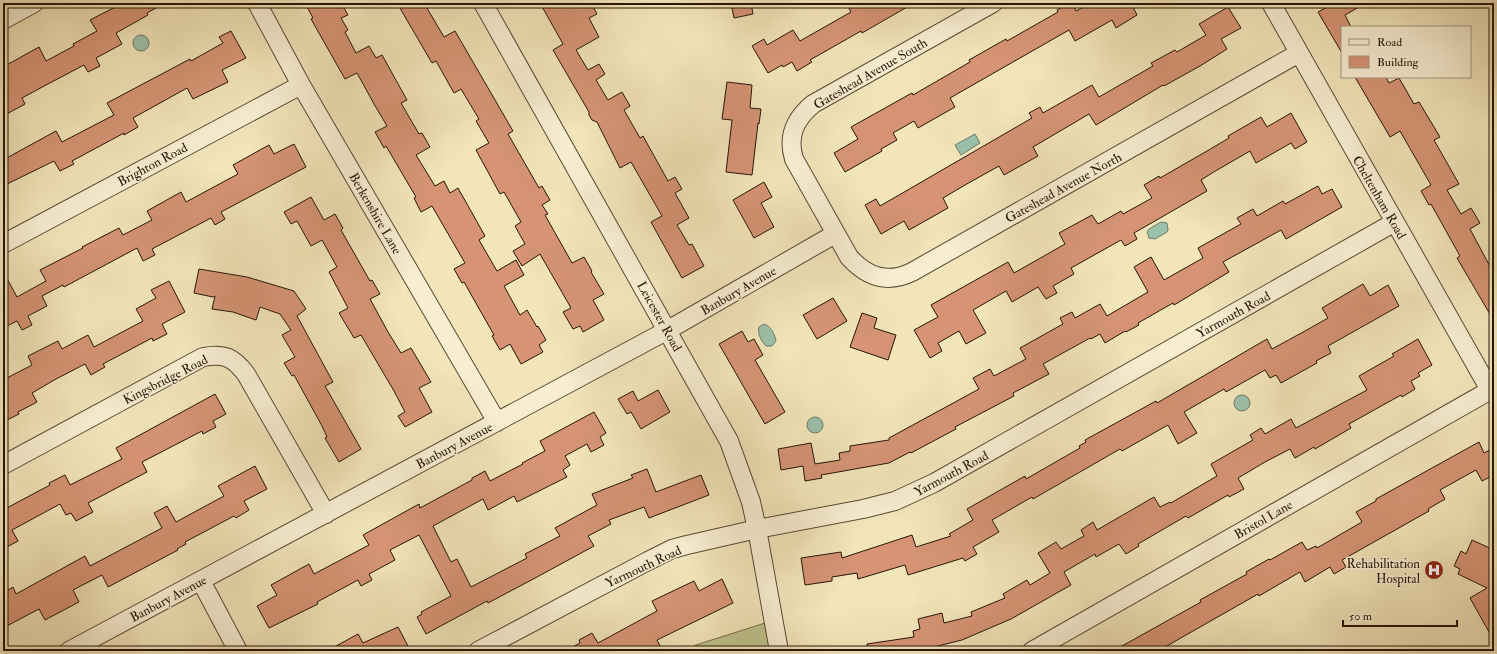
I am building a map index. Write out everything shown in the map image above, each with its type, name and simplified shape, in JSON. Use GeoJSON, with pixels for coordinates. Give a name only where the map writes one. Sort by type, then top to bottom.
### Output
{"type":"FeatureCollection","features":[{"type":"Feature","properties":{"kind":"street"},"geometry":{"type":"LineString","coordinates":[[3,20],[34,3]]}},
{"type":"Feature","properties":{"kind":"street","name":"Berkenshire Lane"},"geometry":{"type":"LineString","coordinates":[[257,3],[301,85],[497,422]]}},
{"type":"Feature","properties":{"kind":"street","name":"Leicester Road"},"geometry":{"type":"LineString","coordinates":[[483,3],[729,441],[751,502],[779,651]]}},
{"type":"Feature","properties":{"kind":"street","name":"Gateshead Avenue South"},"geometry":{"type":"LineString","coordinates":[[835,234],[791,149],[794,127],[799,119],[813,104],[993,3]]}},
{"type":"Feature","properties":{"kind":"street","name":"Cheltenham Road"},"geometry":{"type":"LineString","coordinates":[[1271,3],[1395,222],[1492,389]]}},
{"type":"Feature","properties":{"kind":"street","name":"Gateshead Avenue North"},"geometry":{"type":"LineString","coordinates":[[835,234],[849,257],[866,273],[892,279],[903,276],[1299,53]]}},
{"type":"Feature","properties":{"kind":"street","name":"Brighton Road"},"geometry":{"type":"LineString","coordinates":[[3,244],[301,85]]}},
{"type":"Feature","properties":{"kind":"street","name":"Yarmouth Road"},"geometry":{"type":"LineString","coordinates":[[478,651],[661,555],[687,545],[757,529],[863,509],[896,501],[916,492],[1395,222]]}},
{"type":"Feature","properties":{"kind":"street","name":"Banbury Avenue"},"geometry":{"type":"LineString","coordinates":[[69,651],[668,330],[835,234]]}},
{"type":"Feature","properties":{"kind":"street","name":"Kingsbridge Road"},"geometry":{"type":"LineString","coordinates":[[3,465],[203,357],[217,355],[237,363],[246,374],[326,514]]}},
{"type":"Feature","properties":{"kind":"street","name":"Bristol Lane"},"geometry":{"type":"LineString","coordinates":[[1032,651],[1492,389]]}},
{"type":"Feature","properties":{"kind":"street"},"geometry":{"type":"LineString","coordinates":[[201,581],[238,651]]}},
{"type":"Feature","properties":{"kind":"shaded area"},"geometry":{"type":"Polygon","coordinates":[[[141,35],[147,37],[149,43],[147,49],[141,51],[135,49],[133,43],[135,37],[141,35]]]}},
{"type":"Feature","properties":{"kind":"shaded area"},"geometry":{"type":"Polygon","coordinates":[[[975,134],[980,143],[961,155],[955,145],[975,134]]]}},
{"type":"Feature","properties":{"kind":"shaded area"},"geometry":{"type":"Polygon","coordinates":[[[1161,222],[1167,223],[1167,232],[1155,239],[1149,238],[1147,232],[1149,229],[1161,222]]]}},
{"type":"Feature","properties":{"kind":"shaded area"},"geometry":{"type":"Polygon","coordinates":[[[764,324],[771,329],[775,336],[776,341],[772,346],[766,346],[760,337],[759,327],[764,324]]]}},
{"type":"Feature","properties":{"kind":"shaded area"},"geometry":{"type":"Polygon","coordinates":[[[1239,395],[1245,395],[1250,400],[1248,409],[1245,411],[1239,411],[1234,406],[1234,400],[1239,395]]]}},
{"type":"Feature","properties":{"kind":"shaded area"},"geometry":{"type":"Polygon","coordinates":[[[812,417],[818,417],[823,422],[821,431],[818,433],[812,433],[807,428],[807,422],[812,417]]]}},
{"type":"Feature","properties":{"kind":"shaded area"},"geometry":{"type":"Polygon","coordinates":[[[765,623],[770,651],[685,651],[696,645],[765,623]]]}},
{"type":"Feature","properties":{"kind":"building"},"geometry":{"type":"Polygon","coordinates":[[[123,3],[165,3],[147,13],[148,15],[116,33],[122,44],[96,58],[100,66],[88,72],[84,65],[22,98],[25,104],[3,116],[3,67],[39,47],[46,61],[74,46],[73,44],[97,31],[90,20],[123,3]]]}},
{"type":"Feature","properties":{"kind":"building"},"geometry":{"type":"Polygon","coordinates":[[[305,3],[341,3],[348,15],[341,18],[348,30],[345,32],[356,53],[369,46],[376,58],[382,55],[407,100],[401,103],[419,134],[422,133],[430,147],[416,155],[435,186],[444,181],[450,193],[458,188],[485,236],[479,240],[497,271],[516,260],[524,275],[504,286],[520,315],[527,310],[537,327],[538,326],[546,340],[539,345],[543,352],[521,364],[510,344],[500,350],[492,336],[494,335],[464,282],[462,283],[454,269],[465,263],[432,206],[421,212],[414,198],[416,197],[386,146],[384,148],[375,132],[387,126],[357,73],[345,79],[311,19],[313,18],[305,3]]]}},
{"type":"Feature","properties":{"kind":"building"},"geometry":{"type":"Polygon","coordinates":[[[397,3],[424,3],[444,37],[455,31],[513,131],[508,134],[539,188],[542,186],[550,200],[542,205],[548,214],[545,215],[572,263],[584,257],[604,294],[593,300],[604,320],[583,332],[580,326],[573,329],[563,312],[571,308],[540,254],[522,266],[513,251],[525,244],[515,226],[521,222],[504,192],[500,194],[476,150],[489,143],[476,121],[479,119],[461,89],[454,93],[436,61],[432,63],[397,3]]]}},
{"type":"Feature","properties":{"kind":"building"},"geometry":{"type":"Polygon","coordinates":[[[540,3],[591,3],[597,14],[589,18],[599,37],[576,50],[588,70],[599,64],[605,74],[596,80],[608,100],[622,92],[630,106],[624,110],[640,138],[643,136],[668,181],[675,177],[682,189],[675,193],[689,218],[677,225],[689,245],[692,244],[704,266],[682,278],[651,222],[662,216],[631,162],[620,168],[597,122],[592,120],[589,115],[589,112],[553,50],[563,44],[540,3]]]}},
{"type":"Feature","properties":{"kind":"building"},"geometry":{"type":"Polygon","coordinates":[[[731,3],[751,3],[753,14],[734,18],[731,3]]]}},
{"type":"Feature","properties":{"kind":"building"},"geometry":{"type":"Polygon","coordinates":[[[846,3],[914,3],[862,33],[861,31],[810,60],[812,62],[797,71],[792,62],[783,67],[782,65],[768,73],[752,46],[764,39],[767,45],[793,30],[800,41],[851,12],[846,3]]]}},
{"type":"Feature","properties":{"kind":"building"},"geometry":{"type":"Polygon","coordinates":[[[1069,3],[1072,3],[1076,11],[1091,3],[1131,3],[1137,15],[1116,28],[1112,20],[1075,41],[1069,30],[950,98],[955,107],[918,128],[914,121],[893,133],[897,140],[881,149],[882,151],[845,172],[834,153],[858,139],[851,127],[912,93],[913,95],[970,62],[969,60],[1006,39],[1007,41],[1058,12],[1057,10],[1069,3]]]}},
{"type":"Feature","properties":{"kind":"building"},"geometry":{"type":"Polygon","coordinates":[[[1334,3],[1366,3],[1345,15],[1350,26],[1341,26],[1341,51],[1318,12],[1334,3]]]}},
{"type":"Feature","properties":{"kind":"building"},"geometry":{"type":"Polygon","coordinates":[[[1228,7],[1241,28],[1221,39],[1227,49],[1096,125],[1089,114],[1033,147],[1038,156],[1004,175],[999,166],[943,198],[948,208],[909,230],[904,221],[881,234],[865,205],[876,199],[880,206],[1032,118],[1029,113],[1040,107],[1043,113],[1092,85],[1099,97],[1153,66],[1151,63],[1175,50],[1177,52],[1206,35],[1199,24],[1228,7]]]}},
{"type":"Feature","properties":{"kind":"building"},"geometry":{"type":"Polygon","coordinates":[[[231,31],[246,58],[222,70],[228,82],[193,99],[187,88],[133,118],[138,127],[72,161],[74,164],[60,171],[54,161],[3,186],[3,160],[56,131],[62,142],[114,115],[107,103],[190,59],[191,61],[223,43],[219,37],[231,31]]]}},
{"type":"Feature","properties":{"kind":"building"},"geometry":{"type":"Polygon","coordinates":[[[1356,78],[1386,78],[1389,83],[1399,78],[1414,104],[1419,102],[1440,137],[1434,140],[1459,184],[1447,190],[1461,214],[1471,208],[1480,223],[1470,229],[1494,274],[1494,321],[1457,258],[1460,256],[1431,204],[1429,205],[1421,191],[1431,185],[1400,131],[1390,137],[1356,78]]]}},
{"type":"Feature","properties":{"kind":"building"},"geometry":{"type":"Polygon","coordinates":[[[727,82],[752,85],[750,108],[761,109],[752,175],[726,172],[732,120],[722,119],[727,82]]]}},
{"type":"Feature","properties":{"kind":"building"},"geometry":{"type":"Polygon","coordinates":[[[1291,113],[1307,142],[1295,149],[1291,143],[1256,163],[1250,151],[1201,180],[1207,191],[1134,233],[1137,239],[1125,246],[1121,240],[1071,268],[1074,274],[1053,286],[1057,293],[1046,299],[1038,287],[1012,302],[1006,291],[973,310],[986,333],[966,344],[959,331],[938,343],[942,351],[930,358],[914,330],[938,317],[931,305],[1008,262],[1014,273],[1065,244],[1059,233],[1092,215],[1098,224],[1121,211],[1123,214],[1152,198],[1144,185],[1159,176],[1160,178],[1207,151],[1229,138],[1228,136],[1261,117],[1267,127],[1291,113]]]}},
{"type":"Feature","properties":{"kind":"building"},"geometry":{"type":"Polygon","coordinates":[[[294,144],[306,167],[221,212],[225,219],[215,225],[211,218],[152,249],[155,255],[143,261],[137,248],[64,287],[63,285],[42,296],[47,306],[28,316],[32,325],[22,330],[17,321],[3,328],[3,271],[17,297],[46,281],[40,270],[119,228],[123,235],[152,220],[147,211],[181,192],[186,202],[238,174],[233,165],[269,145],[274,154],[294,144]]]}},
{"type":"Feature","properties":{"kind":"building"},"geometry":{"type":"Polygon","coordinates":[[[764,182],[772,197],[761,203],[774,227],[754,238],[733,200],[764,182]]]}},
{"type":"Feature","properties":{"kind":"building"},"geometry":{"type":"Polygon","coordinates":[[[1318,186],[1322,194],[1332,189],[1342,207],[1286,239],[1281,230],[1223,262],[1229,272],[1174,305],[1173,303],[1138,323],[1139,325],[1126,332],[1125,331],[1105,343],[1100,334],[1043,364],[1049,374],[1013,393],[1014,396],[955,427],[956,429],[911,453],[910,452],[889,463],[821,475],[822,478],[805,481],[803,466],[781,470],[778,449],[811,443],[815,464],[840,460],[839,453],[850,451],[850,446],[889,440],[889,438],[979,389],[973,378],[990,369],[994,376],[1026,359],[1020,348],[1063,324],[1060,318],[1072,312],[1075,318],[1100,304],[1107,316],[1148,292],[1134,267],[1151,257],[1164,280],[1203,258],[1198,248],[1241,224],[1237,218],[1253,209],[1257,216],[1283,201],[1285,204],[1318,186]]]}},
{"type":"Feature","properties":{"kind":"building"},"geometry":{"type":"Polygon","coordinates":[[[311,197],[324,220],[335,214],[343,228],[341,230],[370,281],[372,280],[380,294],[370,299],[388,332],[401,353],[411,348],[431,382],[419,388],[432,412],[405,427],[398,416],[405,412],[394,391],[361,335],[354,338],[339,313],[348,308],[329,272],[337,267],[322,240],[311,246],[297,221],[291,224],[284,212],[311,197]]]}},
{"type":"Feature","properties":{"kind":"building"},"geometry":{"type":"Polygon","coordinates":[[[199,269],[247,277],[294,291],[306,309],[297,316],[333,382],[325,386],[361,449],[339,462],[325,438],[327,437],[322,426],[294,375],[292,376],[284,363],[295,357],[282,335],[291,330],[280,314],[260,307],[256,320],[233,312],[212,309],[215,296],[213,297],[194,293],[199,269]]]}},
{"type":"Feature","properties":{"kind":"building"},"geometry":{"type":"Polygon","coordinates":[[[169,281],[185,312],[162,324],[167,334],[153,341],[152,338],[103,364],[105,367],[91,375],[85,364],[56,379],[32,393],[37,402],[18,412],[19,414],[3,422],[3,380],[32,365],[28,356],[58,341],[62,349],[88,335],[94,347],[143,321],[136,309],[156,298],[151,290],[169,281]]]}},
{"type":"Feature","properties":{"kind":"building"},"geometry":{"type":"Polygon","coordinates":[[[1363,284],[1370,296],[1388,285],[1399,306],[1328,346],[1331,353],[1316,361],[1317,363],[1281,383],[1276,375],[1270,378],[1265,370],[1226,392],[1224,389],[1184,412],[1197,433],[1178,444],[1168,425],[1122,451],[1120,449],[1033,499],[1032,497],[992,520],[999,532],[973,547],[977,554],[965,561],[963,558],[908,575],[905,565],[858,579],[857,573],[832,577],[832,581],[805,585],[801,558],[841,552],[842,558],[912,535],[916,547],[951,536],[949,534],[973,520],[967,509],[1025,476],[1026,479],[1080,448],[1079,446],[1086,442],[1085,440],[1156,401],[1157,403],[1267,339],[1272,349],[1328,318],[1322,308],[1363,284]]]}},
{"type":"Feature","properties":{"kind":"building"},"geometry":{"type":"Polygon","coordinates":[[[833,298],[847,321],[817,339],[803,315],[833,298]]]}},
{"type":"Feature","properties":{"kind":"building"},"geometry":{"type":"Polygon","coordinates":[[[862,313],[877,318],[874,328],[896,335],[888,360],[850,347],[862,313]]]}},
{"type":"Feature","properties":{"kind":"building"},"geometry":{"type":"Polygon","coordinates":[[[742,331],[748,342],[754,339],[763,355],[755,360],[785,412],[765,424],[719,344],[742,331]]]}},
{"type":"Feature","properties":{"kind":"building"},"geometry":{"type":"Polygon","coordinates":[[[1418,339],[1432,365],[1418,373],[1420,376],[1411,381],[1415,389],[1402,397],[1401,395],[1349,424],[1351,428],[1315,449],[1314,447],[1295,458],[1290,449],[1265,462],[1238,478],[1244,489],[1229,497],[1228,495],[1188,518],[1186,516],[1138,544],[1139,546],[1126,554],[1119,544],[1096,557],[1095,554],[1064,572],[1071,585],[1011,619],[962,640],[918,651],[868,651],[867,644],[914,637],[913,631],[920,629],[918,619],[942,613],[944,623],[972,616],[971,612],[1005,598],[1003,594],[1027,580],[1030,585],[1050,573],[1038,553],[1056,542],[1061,549],[1084,536],[1081,530],[1093,522],[1097,530],[1154,497],[1160,507],[1170,502],[1171,503],[1217,476],[1211,464],[1253,440],[1250,435],[1261,428],[1265,434],[1291,419],[1296,428],[1367,390],[1359,376],[1394,356],[1392,354],[1418,339]]]}},
{"type":"Feature","properties":{"kind":"building"},"geometry":{"type":"Polygon","coordinates":[[[658,390],[670,412],[641,429],[631,412],[627,414],[618,399],[633,391],[638,401],[658,390]]]}},
{"type":"Feature","properties":{"kind":"building"},"geometry":{"type":"Polygon","coordinates":[[[215,394],[226,414],[213,421],[216,427],[203,434],[202,431],[142,462],[147,472],[88,503],[93,512],[76,521],[71,513],[66,515],[60,504],[12,530],[18,541],[3,549],[3,510],[50,485],[49,483],[65,475],[70,485],[122,459],[116,448],[215,394]]]}},
{"type":"Feature","properties":{"kind":"building"},"geometry":{"type":"Polygon","coordinates":[[[594,412],[606,433],[600,437],[604,445],[591,452],[587,444],[565,456],[570,465],[563,470],[567,477],[517,502],[514,496],[488,510],[483,499],[433,526],[451,562],[457,559],[471,587],[527,558],[525,554],[560,536],[555,528],[597,505],[592,494],[633,478],[631,475],[647,469],[656,492],[701,475],[709,495],[649,518],[644,507],[609,520],[611,524],[588,536],[594,546],[488,603],[487,601],[426,634],[417,617],[422,614],[421,612],[451,596],[419,535],[390,550],[395,560],[369,574],[372,580],[361,586],[358,580],[317,602],[318,604],[269,628],[257,606],[277,595],[271,585],[309,564],[314,574],[369,545],[363,535],[419,504],[420,508],[472,480],[472,478],[485,471],[490,481],[523,464],[522,463],[545,451],[540,441],[594,412]]]}},
{"type":"Feature","properties":{"kind":"building"},"geometry":{"type":"Polygon","coordinates":[[[1479,442],[1484,453],[1494,448],[1494,475],[1482,481],[1476,470],[1440,490],[1445,499],[1428,509],[1429,511],[1342,560],[1346,567],[1334,574],[1330,567],[1305,582],[1300,572],[1158,651],[1113,651],[1201,602],[1200,600],[1247,574],[1246,572],[1302,542],[1307,550],[1316,546],[1317,548],[1362,522],[1356,512],[1376,501],[1376,499],[1479,442]]]}},
{"type":"Feature","properties":{"kind":"building"},"geometry":{"type":"Polygon","coordinates":[[[255,466],[267,489],[244,501],[249,510],[236,518],[234,516],[185,542],[186,544],[177,549],[178,550],[108,587],[102,575],[73,590],[79,602],[45,620],[39,609],[3,628],[3,593],[13,587],[16,594],[85,556],[90,566],[162,528],[154,513],[167,506],[176,522],[224,496],[218,486],[255,466]]]}},
{"type":"Feature","properties":{"kind":"building"},"geometry":{"type":"Polygon","coordinates":[[[1472,540],[1494,550],[1494,641],[1470,598],[1487,588],[1458,574],[1460,569],[1454,566],[1461,551],[1466,554],[1472,540]]]}},
{"type":"Feature","properties":{"kind":"building"},"geometry":{"type":"Polygon","coordinates":[[[722,579],[733,603],[657,640],[660,646],[650,651],[565,651],[580,643],[579,640],[592,633],[598,643],[657,611],[652,601],[694,581],[699,591],[722,579]]]}},
{"type":"Feature","properties":{"kind":"building"},"geometry":{"type":"Polygon","coordinates":[[[398,627],[408,646],[398,651],[327,651],[358,634],[363,643],[398,627]]]}},
{"type":"Feature","properties":{"kind":"place","name":"Rehabilitation Hospital"},"geometry":{"type":"Point","coordinates":[1434,570]}}]}
